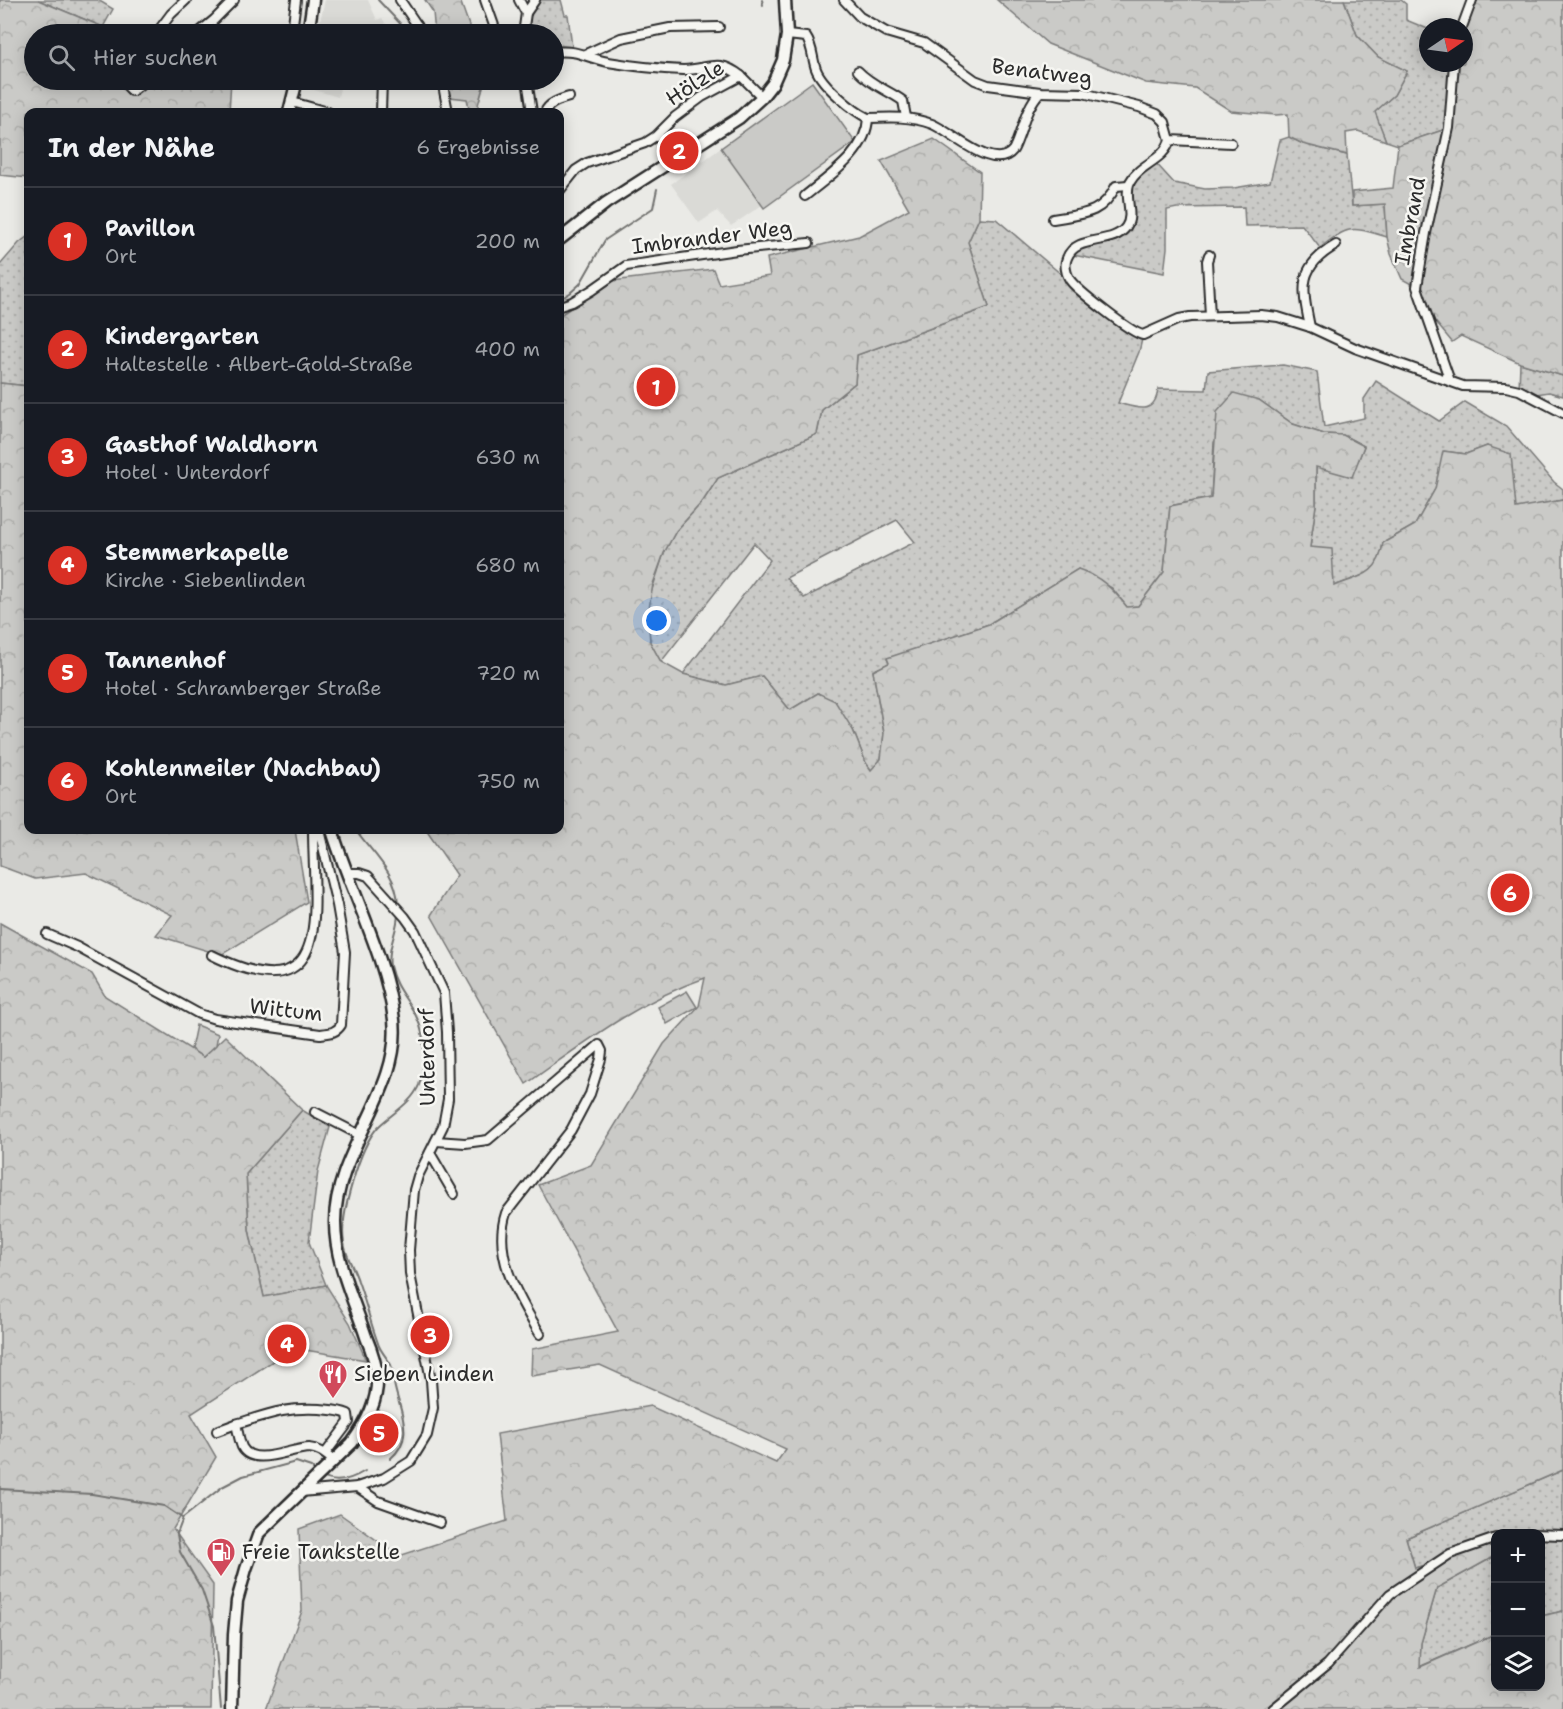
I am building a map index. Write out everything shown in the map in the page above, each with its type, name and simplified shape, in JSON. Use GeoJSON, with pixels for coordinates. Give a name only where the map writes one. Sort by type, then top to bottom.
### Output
{"type":"FeatureCollection","features":[{"type":"Feature","properties":{"kind":"main road"},"geometry":{"type":"LineString","coordinates":[[309,24],[313,0]]}},
{"type":"Feature","properties":{"kind":"main road"},"geometry":{"type":"LineString","coordinates":[[564,236],[606,203],[740,118],[762,97],[773,83],[783,60],[787,35],[785,0]]}},
{"type":"Feature","properties":{"kind":"main road"},"geometry":{"type":"LineString","coordinates":[[290,107],[294,90]]}},
{"type":"Feature","properties":{"kind":"main road"},"geometry":{"type":"LineString","coordinates":[[232,1709],[235,1617],[246,1569],[259,1533],[314,1479],[328,1461],[352,1443],[364,1426],[373,1406],[378,1378],[374,1358],[339,1262],[335,1212],[340,1182],[386,1078],[392,1055],[394,1023],[391,999],[378,957],[333,834]]}},
{"type":"Feature","properties":{"kind":"street"},"geometry":{"type":"LineString","coordinates":[[164,24],[186,0]]}},
{"type":"Feature","properties":{"kind":"street"},"geometry":{"type":"LineString","coordinates":[[209,24],[234,0]]}},
{"type":"Feature","properties":{"kind":"street"},"geometry":{"type":"LineString","coordinates":[[293,24],[296,0]]}},
{"type":"Feature","properties":{"kind":"street"},"geometry":{"type":"LineString","coordinates":[[400,0],[410,24]]}},
{"type":"Feature","properties":{"kind":"street"},"geometry":{"type":"LineString","coordinates":[[485,0],[493,24]]}},
{"type":"Feature","properties":{"kind":"street"},"geometry":{"type":"LineString","coordinates":[[519,0],[526,13]]}},
{"type":"Feature","properties":{"kind":"street"},"geometry":{"type":"LineString","coordinates":[[524,24],[526,13],[535,0]]}},
{"type":"Feature","properties":{"kind":"street","name":"Benatweg"},"geometry":{"type":"LineString","coordinates":[[844,0],[860,17],[886,32],[924,44],[975,80],[988,86],[1040,92],[1083,93],[1139,107],[1157,114],[1165,122],[1170,140]]}},
{"type":"Feature","properties":{"kind":"street"},"geometry":{"type":"LineString","coordinates":[[1465,18],[1472,0]]}},
{"type":"Feature","properties":{"kind":"street"},"geometry":{"type":"LineString","coordinates":[[586,54],[621,38],[670,28],[719,27]]}},
{"type":"Feature","properties":{"kind":"street"},"geometry":{"type":"LineString","coordinates":[[787,35],[806,37],[812,46],[816,69],[822,80],[857,113],[868,118],[906,117],[932,124],[991,158],[1003,157],[1013,150],[1032,102],[1040,92]]}},
{"type":"Feature","properties":{"kind":"street"},"geometry":{"type":"LineString","coordinates":[[564,51],[586,54],[607,62],[685,70],[718,65],[730,67],[741,76]]}},
{"type":"Feature","properties":{"kind":"street"},"geometry":{"type":"LineString","coordinates":[[858,71],[870,83],[889,91],[903,101],[906,117]]}},
{"type":"Feature","properties":{"kind":"street","name":"Imbrand"},"geometry":{"type":"LineString","coordinates":[[1450,381],[1417,286],[1449,128],[1453,72]]}},
{"type":"Feature","properties":{"kind":"street","name":"Hölzle"},"geometry":{"type":"LineString","coordinates":[[564,185],[576,170],[587,163],[645,143],[694,102],[741,76],[762,97]]}},
{"type":"Feature","properties":{"kind":"street"},"geometry":{"type":"LineString","coordinates":[[381,108],[382,90]]}},
{"type":"Feature","properties":{"kind":"street"},"geometry":{"type":"LineString","coordinates":[[444,90],[447,108]]}},
{"type":"Feature","properties":{"kind":"street"},"geometry":{"type":"LineString","coordinates":[[529,90],[531,108]]}},
{"type":"Feature","properties":{"kind":"street"},"geometry":{"type":"LineString","coordinates":[[548,108],[557,101],[569,97]]}},
{"type":"Feature","properties":{"kind":"street"},"geometry":{"type":"LineString","coordinates":[[805,196],[852,154],[868,128],[868,118]]}},
{"type":"Feature","properties":{"kind":"street"},"geometry":{"type":"LineString","coordinates":[[1230,143],[1170,140],[1163,154],[1136,173],[1128,186],[1129,220],[1126,228],[1118,233],[1073,248],[1068,254],[1065,264],[1071,282],[1128,329],[1138,334],[1143,335],[1179,319],[1210,316],[1278,317],[1310,327],[1356,348],[1463,386],[1506,387],[1519,390],[1563,413]]}},
{"type":"Feature","properties":{"kind":"street"},"geometry":{"type":"LineString","coordinates":[[1053,219],[1091,212],[1105,205],[1116,186],[1128,186]]}},
{"type":"Feature","properties":{"kind":"street","name":"Imbrander Weg"},"geometry":{"type":"LineString","coordinates":[[564,305],[592,290],[626,266],[737,250],[809,243]]}},
{"type":"Feature","properties":{"kind":"street"},"geometry":{"type":"LineString","coordinates":[[1310,327],[1304,301],[1306,274],[1319,254],[1335,245]]}},
{"type":"Feature","properties":{"kind":"street"},"geometry":{"type":"LineString","coordinates":[[1209,255],[1207,261],[1210,316]]}},
{"type":"Feature","properties":{"kind":"street"},"geometry":{"type":"LineString","coordinates":[[212,955],[252,972],[267,973],[287,972],[295,968],[303,959],[308,950],[315,924],[313,834]]}},
{"type":"Feature","properties":{"kind":"street","name":"Wittum"},"geometry":{"type":"LineString","coordinates":[[47,934],[97,958],[199,1014],[226,1021],[320,1034],[332,1033],[341,1025],[345,952],[320,834]]}},
{"type":"Feature","properties":{"kind":"street","name":"Unterdorf"},"geometry":{"type":"LineString","coordinates":[[300,1492],[357,1486],[384,1478],[411,1461],[427,1435],[433,1408],[431,1380],[409,1259],[414,1190],[418,1176],[446,1116],[450,1083],[444,993],[420,941],[403,915],[368,876],[347,873]]}},
{"type":"Feature","properties":{"kind":"street"},"geometry":{"type":"LineString","coordinates":[[436,1141],[465,1143],[488,1140],[599,1045],[602,1051],[601,1059],[581,1114],[506,1213],[502,1223],[501,1242],[507,1269],[516,1293],[540,1334]]}},
{"type":"Feature","properties":{"kind":"street"},"geometry":{"type":"LineString","coordinates":[[315,1112],[360,1135]]}},
{"type":"Feature","properties":{"kind":"street"},"geometry":{"type":"LineString","coordinates":[[430,1153],[454,1194]]}},
{"type":"Feature","properties":{"kind":"street"},"geometry":{"type":"LineString","coordinates":[[217,1431],[236,1424],[282,1410],[299,1408],[341,1411],[348,1414],[349,1422],[328,1461],[308,1448],[266,1457],[250,1455],[243,1448],[236,1424]]}},
{"type":"Feature","properties":{"kind":"street"},"geometry":{"type":"LineString","coordinates":[[357,1486],[378,1501],[440,1523]]}},
{"type":"Feature","properties":{"kind":"street"},"geometry":{"type":"LineString","coordinates":[[1545,1533],[1563,1534]]}},
{"type":"Feature","properties":{"kind":"street"},"geometry":{"type":"LineString","coordinates":[[1273,1709],[1328,1664],[1390,1594],[1450,1554],[1491,1540]]}},
{"type":"Feature","properties":{"kind":"shaded area"},"geometry":{"type":"Polygon","coordinates":[[[325,0],[368,0],[377,20],[382,18],[386,24],[319,24],[325,0]]]}},
{"type":"Feature","properties":{"kind":"shaded area"},"geometry":{"type":"Polygon","coordinates":[[[314,90],[340,90],[338,97],[314,90]]]}},
{"type":"Feature","properties":{"kind":"shaded area"},"geometry":{"type":"Polygon","coordinates":[[[721,148],[762,205],[731,226],[717,211],[699,223],[671,184],[721,148]]]}},
{"type":"Feature","properties":{"kind":"green space"},"geometry":{"type":"Polygon","coordinates":[[[0,0],[38,0],[96,24],[24,24],[24,90],[230,90],[229,108],[24,108],[24,178],[0,175],[0,0]]]}},
{"type":"Feature","properties":{"kind":"green space"},"geometry":{"type":"Polygon","coordinates":[[[38,0],[98,0],[113,9],[105,24],[96,24],[38,0]]]}},
{"type":"Feature","properties":{"kind":"green space"},"geometry":{"type":"Polygon","coordinates":[[[425,0],[460,0],[468,24],[434,24],[433,12],[425,0]]]}},
{"type":"Feature","properties":{"kind":"green space"},"geometry":{"type":"Polygon","coordinates":[[[539,0],[561,0],[565,15],[568,15],[572,47],[564,46],[564,24],[527,24],[529,11],[539,0]]]}},
{"type":"Feature","properties":{"kind":"green space"},"geometry":{"type":"Polygon","coordinates":[[[997,0],[1344,0],[1357,35],[1378,57],[1407,71],[1394,95],[1375,112],[1386,141],[1358,131],[1346,133],[1347,155],[1303,144],[1289,137],[1288,114],[1231,111],[1195,88],[1146,83],[1048,44],[997,0]]]}},
{"type":"Feature","properties":{"kind":"green space"},"geometry":{"type":"Polygon","coordinates":[[[1344,0],[1401,0],[1406,4],[1406,20],[1419,25],[1419,72],[1453,72],[1449,128],[1398,145],[1386,141],[1374,112],[1394,95],[1407,71],[1378,57],[1357,35],[1344,0]]]}},
{"type":"Feature","properties":{"kind":"green space"},"geometry":{"type":"Polygon","coordinates":[[[1472,0],[1563,0],[1563,376],[1520,363],[1461,336],[1452,342],[1433,319],[1417,287],[1402,279],[1391,254],[1387,237],[1385,204],[1352,206],[1352,192],[1393,188],[1398,145],[1449,128],[1453,72],[1473,72],[1473,18],[1467,18],[1472,0]]]}},
{"type":"Feature","properties":{"kind":"green space"},"geometry":{"type":"Polygon","coordinates":[[[812,82],[855,142],[764,208],[721,148],[812,82]]]}},
{"type":"Feature","properties":{"kind":"green space"},"geometry":{"type":"Polygon","coordinates":[[[449,90],[482,90],[478,108],[469,108],[467,99],[450,97],[449,90]]]}},
{"type":"Feature","properties":{"kind":"green space"},"geometry":{"type":"Polygon","coordinates":[[[1289,137],[1303,144],[1347,155],[1352,206],[1385,204],[1387,237],[1366,231],[1351,230],[1338,235],[1320,248],[1302,225],[1245,226],[1244,207],[1177,208],[1167,210],[1167,248],[1164,273],[1068,254],[1126,228],[1128,185],[1154,161],[1174,183],[1205,189],[1234,188],[1270,182],[1280,140],[1289,137]]]}},
{"type":"Feature","properties":{"kind":"green space"},"geometry":{"type":"Polygon","coordinates":[[[934,139],[980,172],[979,218],[968,242],[989,307],[857,355],[855,383],[822,410],[817,434],[718,478],[703,501],[676,531],[664,553],[653,584],[648,615],[650,642],[661,662],[683,674],[726,685],[762,676],[790,710],[818,693],[835,701],[853,730],[871,770],[881,759],[884,733],[873,671],[889,663],[887,658],[989,624],[1078,569],[1093,575],[1105,584],[1127,607],[1138,606],[1164,572],[1170,506],[1211,498],[1217,412],[1234,393],[1259,400],[1293,424],[1324,434],[1343,435],[1364,446],[1352,477],[1316,467],[1316,505],[1310,547],[1332,549],[1334,586],[1367,573],[1377,562],[1383,543],[1415,525],[1435,489],[1443,451],[1466,454],[1487,446],[1511,454],[1516,508],[1563,500],[1563,1470],[1406,1538],[1415,1568],[1491,1544],[1491,1558],[1437,1588],[1421,1643],[1420,1667],[1491,1636],[1491,1691],[1545,1691],[1545,1615],[1563,1611],[1563,1709],[266,1709],[302,1611],[299,1529],[340,1514],[399,1556],[507,1521],[497,1434],[650,1406],[776,1463],[786,1449],[600,1365],[531,1376],[532,1349],[618,1332],[538,1185],[591,1165],[664,1044],[699,1006],[705,978],[634,1011],[526,1084],[431,915],[457,875],[429,834],[564,834],[564,312],[612,281],[713,269],[719,284],[770,276],[767,258],[859,236],[909,209],[881,161],[934,139]]]}},
{"type":"Feature","properties":{"kind":"green space"},"geometry":{"type":"Polygon","coordinates":[[[979,218],[996,219],[1075,286],[1143,335],[1139,352],[1118,403],[1144,408],[1153,403],[1158,389],[1206,390],[1208,371],[1283,365],[1317,372],[1324,427],[1364,418],[1364,399],[1376,381],[1439,421],[1465,402],[1506,426],[1554,482],[1563,489],[1563,500],[1516,509],[1487,446],[1466,454],[1444,451],[1435,489],[1415,525],[1383,543],[1377,562],[1367,573],[1334,586],[1310,547],[1316,505],[1316,467],[1358,461],[1364,446],[1343,435],[1324,434],[1293,424],[1259,400],[1214,442],[1211,498],[1170,506],[1164,572],[1138,606],[1127,607],[1112,588],[1078,569],[989,624],[887,659],[889,663],[873,671],[884,733],[881,759],[872,771],[866,763],[853,730],[818,693],[790,710],[762,676],[726,685],[683,674],[770,560],[754,543],[661,662],[650,642],[649,599],[664,553],[676,531],[703,501],[718,478],[817,434],[822,410],[855,383],[857,355],[989,307],[968,242],[979,218]],[[897,520],[786,578],[804,598],[915,542],[897,520]]]}},
{"type":"Feature","properties":{"kind":"green space"},"geometry":{"type":"Polygon","coordinates":[[[24,239],[24,386],[0,383],[0,265],[24,239]]]}},
{"type":"Feature","properties":{"kind":"green space"},"geometry":{"type":"Polygon","coordinates":[[[1520,363],[1563,376],[1563,396],[1549,392],[1530,395],[1519,390],[1520,363]]]}},
{"type":"Feature","properties":{"kind":"green space"},"geometry":{"type":"Polygon","coordinates":[[[0,383],[24,386],[24,834],[296,834],[307,902],[221,955],[156,935],[172,915],[86,873],[35,879],[0,866],[0,383]]]}},
{"type":"Feature","properties":{"kind":"green space"},"geometry":{"type":"Polygon","coordinates":[[[0,923],[92,974],[105,996],[203,1057],[225,1036],[302,1110],[246,1174],[249,1230],[264,1297],[326,1285],[350,1323],[366,1360],[293,1348],[191,1414],[216,1457],[173,1529],[213,1585],[211,1709],[0,1709],[0,923]]]}},
{"type":"Feature","properties":{"kind":"green space"},"geometry":{"type":"Polygon","coordinates":[[[687,991],[697,1007],[667,1024],[658,1007],[687,991]]]}},
{"type":"Feature","properties":{"kind":"green space"},"geometry":{"type":"Polygon","coordinates":[[[196,1025],[218,1034],[216,1045],[203,1057],[191,1049],[196,1025]]]}},
{"type":"Feature","properties":{"kind":"green space"},"geometry":{"type":"Polygon","coordinates":[[[302,1110],[330,1127],[318,1171],[309,1242],[326,1285],[264,1297],[249,1230],[246,1174],[302,1110]]]}},
{"type":"Feature","properties":{"kind":"green space"},"geometry":{"type":"Polygon","coordinates":[[[1563,1470],[1563,1611],[1545,1615],[1545,1529],[1491,1529],[1491,1544],[1415,1568],[1406,1538],[1563,1470]]]}},
{"type":"Feature","properties":{"kind":"green space"},"geometry":{"type":"Polygon","coordinates":[[[1491,1558],[1491,1636],[1419,1667],[1421,1643],[1437,1588],[1491,1558]]]}},
{"type":"Feature","properties":{"kind":"waterway"},"geometry":{"type":"LineString","coordinates":[[378,0],[401,24]]}},
{"type":"Feature","properties":{"kind":"waterway"},"geometry":{"type":"LineString","coordinates":[[762,0],[763,5]]}},
{"type":"Feature","properties":{"kind":"waterway"},"geometry":{"type":"LineString","coordinates":[[564,297],[580,284],[605,240],[653,208],[657,189]]}},
{"type":"Feature","properties":{"kind":"waterway"},"geometry":{"type":"LineString","coordinates":[[359,834],[388,873],[397,893],[398,904]]}},
{"type":"Feature","properties":{"kind":"waterway"},"geometry":{"type":"LineString","coordinates":[[390,1459],[402,1443],[403,1416],[394,1385],[392,1368],[376,1338],[346,1253],[343,1231],[352,1182],[364,1149],[378,1127],[406,1103],[416,1091],[423,1069],[424,1051],[420,1026],[395,981],[390,966],[390,952],[398,913]]}},
{"type":"Feature","properties":{"kind":"waterway"},"geometry":{"type":"LineString","coordinates":[[221,1709],[214,1626],[202,1590],[180,1552],[177,1534],[183,1518],[222,1487],[243,1476],[296,1462],[311,1467],[316,1472]]}},
{"type":"Feature","properties":{"kind":"waterway"},"geometry":{"type":"LineString","coordinates":[[323,1477],[334,1481],[344,1480],[365,1471]]}},
{"type":"Feature","properties":{"kind":"waterway"},"geometry":{"type":"LineString","coordinates":[[0,1489],[92,1494],[164,1506],[182,1518]]}},
{"type":"Feature","properties":{"kind":"place","name":"Kindergarten"},"geometry":{"type":"Point","coordinates":[679,151]}},
{"type":"Feature","properties":{"kind":"place","name":"Pavillon"},"geometry":{"type":"Point","coordinates":[656,387]}},
{"type":"Feature","properties":{"kind":"place","name":"Kohlenmeiler (Nachbau)"},"geometry":{"type":"Point","coordinates":[1510,893]}},
{"type":"Feature","properties":{"kind":"place","name":"Gasthof Waldhorn"},"geometry":{"type":"Point","coordinates":[430,1335]}},
{"type":"Feature","properties":{"kind":"place","name":"Stemmerkapelle"},"geometry":{"type":"Point","coordinates":[287,1344]}},
{"type":"Feature","properties":{"kind":"place","name":"Sieben Linden"},"geometry":{"type":"Point","coordinates":[333,1400]}},
{"type":"Feature","properties":{"kind":"place","name":"Tannenhof"},"geometry":{"type":"Point","coordinates":[379,1433]}},
{"type":"Feature","properties":{"kind":"place","name":"Freie Tankstelle"},"geometry":{"type":"Point","coordinates":[221,1578]}}]}
